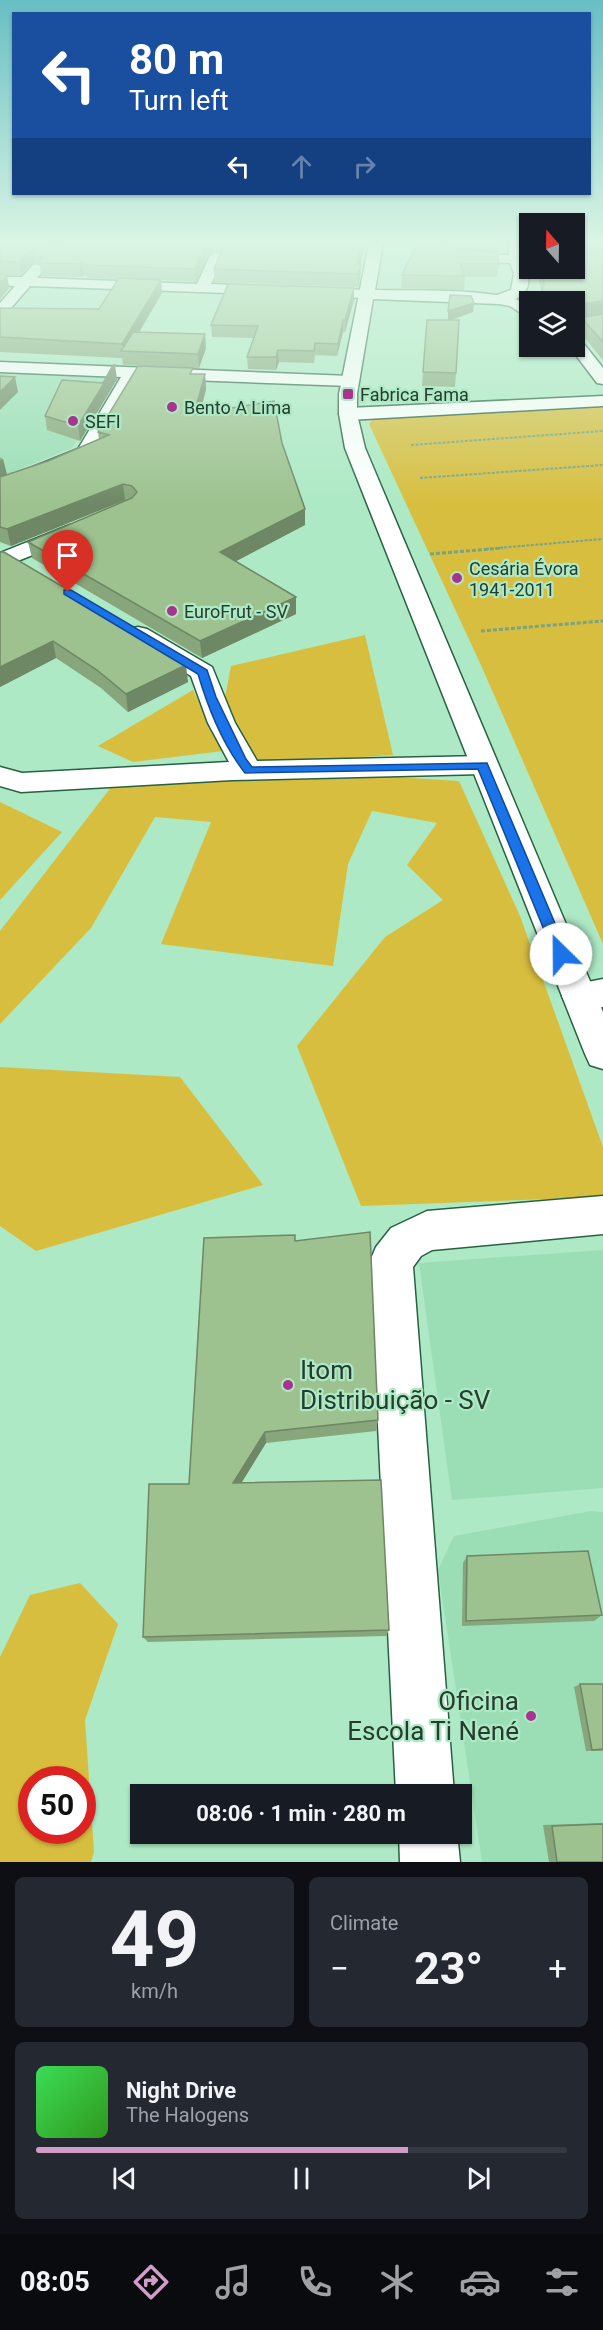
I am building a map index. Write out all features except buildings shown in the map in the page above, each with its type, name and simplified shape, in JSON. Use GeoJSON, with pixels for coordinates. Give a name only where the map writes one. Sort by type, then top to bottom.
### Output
{"type":"FeatureCollection","features":[{"type":"Feature","properties":{"kind":"street"},"geometry":{"type":"LineString","coordinates":[[360,331],[350,381],[348,414],[355,448],[483,765],[591,994],[603,1054]]}},
{"type":"Feature","properties":{"kind":"street"},"geometry":{"type":"LineString","coordinates":[[585,350],[603,355]]}},
{"type":"Feature","properties":{"kind":"street"},"geometry":{"type":"LineString","coordinates":[[585,356],[603,379]]}},
{"type":"Feature","properties":{"kind":"street"},"geometry":{"type":"LineString","coordinates":[[0,367],[350,381]]}},
{"type":"Feature","properties":{"kind":"street"},"geometry":{"type":"LineString","coordinates":[[0,487],[85,453],[133,372]]}},
{"type":"Feature","properties":{"kind":"street"},"geometry":{"type":"LineString","coordinates":[[348,414],[603,401]]}},
{"type":"Feature","properties":{"kind":"street"},"geometry":{"type":"LineString","coordinates":[[10,560],[84,526]]}},
{"type":"Feature","properties":{"kind":"street"},"geometry":{"type":"LineString","coordinates":[[122,624],[203,672],[210,697],[241,760],[249,770]]}},
{"type":"Feature","properties":{"kind":"street"},"geometry":{"type":"LineString","coordinates":[[0,776],[21,783],[249,770],[483,765]]}},
{"type":"Feature","properties":{"kind":"street"},"geometry":{"type":"LineString","coordinates":[[425,1784],[391,1261],[406,1242],[427,1231],[603,1215]]}},
{"type":"Feature","properties":{"kind":"street"},"geometry":{"type":"LineString","coordinates":[[429,1844],[430,1862]]}},
{"type":"Feature","properties":{"kind":"path"},"geometry":{"type":"LineString","coordinates":[[411,446],[603,431]]}},
{"type":"Feature","properties":{"kind":"path"},"geometry":{"type":"LineString","coordinates":[[420,478],[603,465]]}},
{"type":"Feature","properties":{"kind":"path"},"geometry":{"type":"LineString","coordinates":[[430,554],[603,538]]}},
{"type":"Feature","properties":{"kind":"path"},"geometry":{"type":"LineString","coordinates":[[481,632],[603,621]]}},
{"type":"Feature","properties":{"kind":"shaded area"},"geometry":{"type":"Polygon","coordinates":[[[0,372],[118,379],[72,448],[0,477],[0,372]]]}},
{"type":"Feature","properties":{"kind":"shaded area"},"geometry":{"type":"Polygon","coordinates":[[[603,407],[603,944],[480,663],[369,424],[373,419],[603,407]]]}},
{"type":"Feature","properties":{"kind":"shaded area"},"geometry":{"type":"Polygon","coordinates":[[[365,635],[393,755],[255,764],[223,708],[231,666],[365,635]]]}},
{"type":"Feature","properties":{"kind":"shaded area"},"geometry":{"type":"Polygon","coordinates":[[[193,690],[223,751],[133,762],[98,746],[193,690]]]}},
{"type":"Feature","properties":{"kind":"shaded area"},"geometry":{"type":"Polygon","coordinates":[[[346,774],[459,781],[520,916],[603,1147],[603,1197],[361,1206],[297,1046],[385,937],[443,900],[407,865],[437,823],[372,811],[348,864],[333,966],[161,944],[211,822],[155,817],[91,928],[0,1024],[0,931],[112,786],[346,774]]]}},
{"type":"Feature","properties":{"kind":"shaded area"},"geometry":{"type":"Polygon","coordinates":[[[0,802],[62,832],[0,900],[0,802]]]}},
{"type":"Feature","properties":{"kind":"shaded area"},"geometry":{"type":"Polygon","coordinates":[[[0,1067],[180,1077],[263,1185],[36,1251],[0,1226],[0,1067]]]}},
{"type":"Feature","properties":{"kind":"shaded area"},"geometry":{"type":"Polygon","coordinates":[[[603,1250],[603,1488],[452,1500],[419,1263],[603,1250]]]}},
{"type":"Feature","properties":{"kind":"shaded area","name":"Oficina Escola Ti Nené"},"geometry":{"type":"Polygon","coordinates":[[[591,1511],[603,1512],[603,1862],[482,1862],[438,1570],[454,1536],[591,1511]]]}},
{"type":"Feature","properties":{"kind":"shaded area"},"geometry":{"type":"Polygon","coordinates":[[[80,1583],[118,1624],[85,1720],[88,1766],[18,1766],[18,1844],[93,1844],[91,1862],[0,1862],[0,1657],[30,1595],[80,1583]]]}},
{"type":"Feature","properties":{"kind":"place","name":"Fabrica Fama"},"geometry":{"type":"Point","coordinates":[348,394]}},
{"type":"Feature","properties":{"kind":"place","name":"Bento A Lima"},"geometry":{"type":"Point","coordinates":[172,407]}},
{"type":"Feature","properties":{"kind":"place","name":"SEFI"},"geometry":{"type":"Point","coordinates":[73,421]}},
{"type":"Feature","properties":{"kind":"place","name":"Cesária Évora 1941-2011"},"geometry":{"type":"Point","coordinates":[457,578]}},
{"type":"Feature","properties":{"kind":"place","name":"EuroFrut - SV"},"geometry":{"type":"Point","coordinates":[172,611]}},
{"type":"Feature","properties":{"kind":"place","name":"Itom Distribuição - SV"},"geometry":{"type":"Point","coordinates":[288,1385]}},
{"type":"Feature","properties":{"kind":"place","name":"Oficina Escola Ti Nené"},"geometry":{"type":"Point","coordinates":[531,1716]}},
{"type":"Feature","properties":{"kind":"route"},"geometry":{"type":"LineString","coordinates":[[68,592],[203,672],[210,697],[241,760],[249,770],[483,765],[561,954]]}}]}
